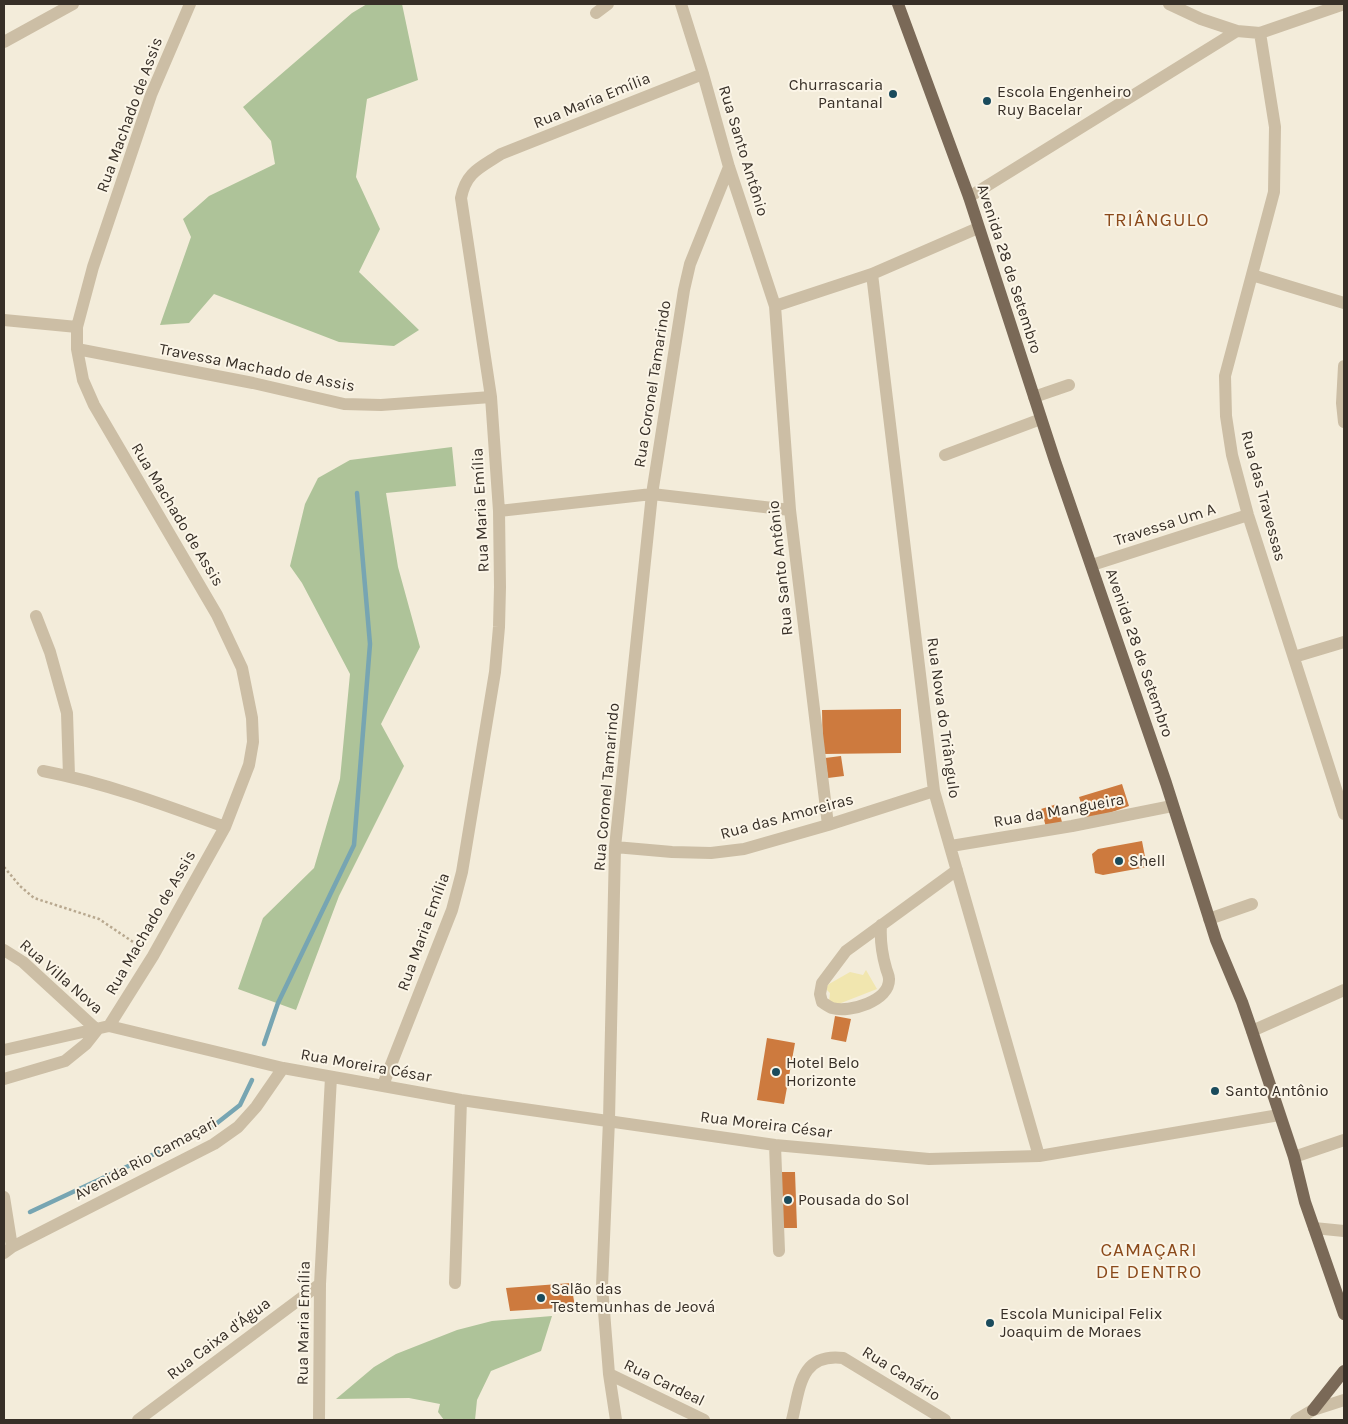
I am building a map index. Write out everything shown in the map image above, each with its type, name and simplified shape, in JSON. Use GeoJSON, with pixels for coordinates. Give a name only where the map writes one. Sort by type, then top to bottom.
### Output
{"type":"FeatureCollection","features":[{"type":"Feature","properties":{"kind":"main road","name":"Avenida 28 de Setembro"},"geometry":{"type":"LineString","coordinates":[[898,4],[969,197],[1034,397],[1166,783],[1216,940],[1252,1031],[1294,1157],[1305,1202],[1344,1314]]}},
{"type":"Feature","properties":{"kind":"main road"},"geometry":{"type":"LineString","coordinates":[[1313,1410],[1344,1371]]}},
{"type":"Feature","properties":{"kind":"street"},"geometry":{"type":"LineString","coordinates":[[4,42],[53,9],[73,4]]}},
{"type":"Feature","properties":{"kind":"street","name":"Rua Machado de Assis"},"geometry":{"type":"LineString","coordinates":[[4,1079],[65,1061],[103,1028],[153,956],[225,827],[249,765],[253,742],[250,704],[242,668],[217,615],[94,405],[82,380],[77,348],[77,327],[93,267],[151,95],[190,4]]}},
{"type":"Feature","properties":{"kind":"street"},"geometry":{"type":"LineString","coordinates":[[596,13],[608,4]]}},
{"type":"Feature","properties":{"kind":"street","name":"Rua Santo Antônio"},"geometry":{"type":"LineString","coordinates":[[681,4],[729,167],[775,306],[790,510],[828,825]]}},
{"type":"Feature","properties":{"kind":"street"},"geometry":{"type":"LineString","coordinates":[[1169,4],[1201,19],[1236,31],[1260,33],[1344,4]]}},
{"type":"Feature","properties":{"kind":"street"},"geometry":{"type":"LineString","coordinates":[[969,197],[1236,31]]}},
{"type":"Feature","properties":{"kind":"street","name":"Rua das Travessas"},"geometry":{"type":"LineString","coordinates":[[1260,33],[1275,127],[1274,192],[1225,376],[1226,416],[1232,455],[1248,515],[1344,814]]}},
{"type":"Feature","properties":{"kind":"street","name":"Rua Maria Emília"},"geometry":{"type":"LineString","coordinates":[[382,1085],[452,910],[462,872],[495,672],[500,587],[499,511],[491,396],[461,198],[466,179],[501,154],[703,74]]}},
{"type":"Feature","properties":{"kind":"street","name":"Rua Coronel Tamarindo"},"geometry":{"type":"LineString","coordinates":[[616,1420],[609,1374],[602,1286],[609,1120],[615,847],[652,494],[684,290],[690,264],[729,167]]}},
{"type":"Feature","properties":{"kind":"street"},"geometry":{"type":"LineString","coordinates":[[775,306],[872,274],[978,228]]}},
{"type":"Feature","properties":{"kind":"street","name":"Rua Nova do Triângulo"},"geometry":{"type":"LineString","coordinates":[[872,274],[934,791],[1039,1156]]}},
{"type":"Feature","properties":{"kind":"street"},"geometry":{"type":"LineString","coordinates":[[1252,275],[1344,303]]}},
{"type":"Feature","properties":{"kind":"street"},"geometry":{"type":"LineString","coordinates":[[4,320],[77,327]]}},
{"type":"Feature","properties":{"kind":"street","name":"Travessa Machado de Assis"},"geometry":{"type":"LineString","coordinates":[[77,348],[253,383],[344,404],[381,405],[491,396]]}},
{"type":"Feature","properties":{"kind":"street"},"geometry":{"type":"LineString","coordinates":[[1344,366],[1342,404],[1344,422]]}},
{"type":"Feature","properties":{"kind":"street"},"geometry":{"type":"LineString","coordinates":[[1034,397],[1069,384]]}},
{"type":"Feature","properties":{"kind":"street"},"geometry":{"type":"LineString","coordinates":[[945,455],[1042,419]]}},
{"type":"Feature","properties":{"kind":"street"},"geometry":{"type":"LineString","coordinates":[[499,511],[652,494],[790,510]]}},
{"type":"Feature","properties":{"kind":"street","name":"Travessa Um A"},"geometry":{"type":"LineString","coordinates":[[1092,565],[1248,515]]}},
{"type":"Feature","properties":{"kind":"street"},"geometry":{"type":"LineString","coordinates":[[36,616],[50,652],[67,713],[69,776]]}},
{"type":"Feature","properties":{"kind":"street"},"geometry":{"type":"LineString","coordinates":[[1294,657],[1344,642]]}},
{"type":"Feature","properties":{"kind":"street"},"geometry":{"type":"LineString","coordinates":[[43,771],[69,776],[150,799],[225,827]]}},
{"type":"Feature","properties":{"kind":"street","name":"Rua das Amoreiras"},"geometry":{"type":"LineString","coordinates":[[615,847],[711,853],[744,849],[828,825],[934,791]]}},
{"type":"Feature","properties":{"kind":"street","name":"Rua da Mangueira"},"geometry":{"type":"LineString","coordinates":[[951,846],[1072,826],[1172,806]]}},
{"type":"Feature","properties":{"kind":"street"},"geometry":{"type":"LineString","coordinates":[[881,925],[880,938],[886,969],[890,977],[889,985],[883,994],[861,1007],[831,1008],[822,1002],[820,994],[822,983],[846,951],[881,925],[957,870]]}},
{"type":"Feature","properties":{"kind":"street"},"geometry":{"type":"LineString","coordinates":[[1210,919],[1252,904]]}},
{"type":"Feature","properties":{"kind":"street","name":"Rua Villa Nova"},"geometry":{"type":"LineString","coordinates":[[4,950],[22,962],[103,1028]]}},
{"type":"Feature","properties":{"kind":"street"},"geometry":{"type":"LineString","coordinates":[[1252,1031],[1344,990]]}},
{"type":"Feature","properties":{"kind":"street"},"geometry":{"type":"LineString","coordinates":[[4,1050],[103,1028]]}},
{"type":"Feature","properties":{"kind":"street","name":"Rua Moreira César"},"geometry":{"type":"LineString","coordinates":[[103,1028],[251,1059],[283,1068],[461,1100],[775,1145],[928,1159],[1039,1156],[1279,1115]]}},
{"type":"Feature","properties":{"kind":"street","name":"Avenida Rio Camaçari"},"geometry":{"type":"LineString","coordinates":[[8,1250],[214,1144],[238,1127],[256,1106],[283,1068]]}},
{"type":"Feature","properties":{"kind":"street","name":"Rua Maria Emília"},"geometry":{"type":"LineString","coordinates":[[319,1420],[320,1284],[331,1076]]}},
{"type":"Feature","properties":{"kind":"street"},"geometry":{"type":"LineString","coordinates":[[455,1282],[461,1100]]}},
{"type":"Feature","properties":{"kind":"street"},"geometry":{"type":"LineString","coordinates":[[1294,1157],[1344,1140]]}},
{"type":"Feature","properties":{"kind":"street"},"geometry":{"type":"LineString","coordinates":[[775,1145],[780,1251]]}},
{"type":"Feature","properties":{"kind":"street"},"geometry":{"type":"LineString","coordinates":[[4,1197],[8,1250]]}},
{"type":"Feature","properties":{"kind":"street"},"geometry":{"type":"LineString","coordinates":[[1314,1228],[1344,1231]]}},
{"type":"Feature","properties":{"kind":"street","name":"Rua Caixa d'Água"},"geometry":{"type":"LineString","coordinates":[[138,1420],[320,1284]]}},
{"type":"Feature","properties":{"kind":"street","name":"Rua Canário"},"geometry":{"type":"LineString","coordinates":[[792,1420],[802,1378],[809,1367],[818,1360],[832,1357],[843,1358],[945,1420]]}},
{"type":"Feature","properties":{"kind":"street","name":"Rua Cardeal"},"geometry":{"type":"LineString","coordinates":[[609,1374],[704,1420]]}},
{"type":"Feature","properties":{"kind":"street"},"geometry":{"type":"LineString","coordinates":[[1296,1420],[1313,1410],[1344,1400]]}},
{"type":"Feature","properties":{"kind":"path"},"geometry":{"type":"LineString","coordinates":[[4,867],[20,886],[34,898],[99,919],[153,956]]}},
{"type":"Feature","properties":{"kind":"green space"},"geometry":{"type":"Polygon","coordinates":[[[367,4],[402,4],[418,80],[367,99],[356,177],[380,229],[359,272],[419,330],[394,346],[339,342],[214,294],[189,323],[160,325],[191,237],[183,219],[209,196],[275,164],[271,141],[243,107],[352,13],[367,4]]]}},
{"type":"Feature","properties":{"kind":"green space"},"geometry":{"type":"Polygon","coordinates":[[[452,447],[456,486],[386,493],[398,567],[420,647],[381,724],[404,766],[339,896],[296,1010],[238,989],[263,918],[314,868],[340,779],[350,674],[302,583],[290,566],[305,504],[318,478],[350,460],[452,447]]]}},
{"type":"Feature","properties":{"kind":"green space"},"geometry":{"type":"Polygon","coordinates":[[[552,1316],[541,1351],[491,1371],[477,1400],[475,1420],[444,1420],[438,1412],[440,1404],[409,1398],[336,1399],[374,1367],[396,1354],[457,1330],[492,1321],[552,1316]]]}},
{"type":"Feature","properties":{"kind":"sand"},"geometry":{"type":"Polygon","coordinates":[[[866,970],[877,989],[836,1005],[829,1002],[830,993],[825,988],[829,984],[850,972],[863,975],[866,970]]]}},
{"type":"Feature","properties":{"kind":"building"},"geometry":{"type":"Polygon","coordinates":[[[901,709],[901,753],[823,754],[822,710],[901,709]]]}},
{"type":"Feature","properties":{"kind":"building"},"geometry":{"type":"Polygon","coordinates":[[[841,756],[844,776],[828,778],[825,758],[841,756]]]}},
{"type":"Feature","properties":{"kind":"building"},"geometry":{"type":"Polygon","coordinates":[[[1122,784],[1129,806],[1087,821],[1079,797],[1122,784]]]}},
{"type":"Feature","properties":{"kind":"building"},"geometry":{"type":"Polygon","coordinates":[[[1057,804],[1062,822],[1046,827],[1041,809],[1057,804]]]}},
{"type":"Feature","properties":{"kind":"building","name":"Shell"},"geometry":{"type":"Polygon","coordinates":[[[1142,841],[1147,867],[1103,875],[1095,873],[1092,854],[1098,849],[1142,841]]]}},
{"type":"Feature","properties":{"kind":"building"},"geometry":{"type":"Polygon","coordinates":[[[835,1016],[851,1019],[846,1042],[831,1039],[835,1016]]]}},
{"type":"Feature","properties":{"kind":"building","name":"Hotel Belo Horizonte"},"geometry":{"type":"Polygon","coordinates":[[[767,1038],[795,1043],[784,1104],[757,1100],[767,1038]]]}},
{"type":"Feature","properties":{"kind":"building","name":"Pousada do Sol"},"geometry":{"type":"Polygon","coordinates":[[[779,1172],[795,1172],[797,1228],[781,1228],[779,1172]]]}},
{"type":"Feature","properties":{"kind":"building","name":"Salão das Testemunhas de Jeová"},"geometry":{"type":"Polygon","coordinates":[[[571,1283],[575,1307],[510,1311],[506,1288],[571,1283]]]}},
{"type":"Feature","properties":{"kind":"waterway"},"geometry":{"type":"LineString","coordinates":[[264,1044],[278,1003],[354,845],[370,644],[357,493]]}},
{"type":"Feature","properties":{"kind":"waterway"},"geometry":{"type":"LineString","coordinates":[[30,1212],[212,1127],[240,1105],[252,1080]]}},
{"type":"Feature","properties":{"kind":"place","name":"Churrascaria Pantanal"},"geometry":{"type":"Point","coordinates":[893,94]}},
{"type":"Feature","properties":{"kind":"place","name":"Escola Engenheiro Ruy Bacelar"},"geometry":{"type":"Point","coordinates":[987,101]}},
{"type":"Feature","properties":{"kind":"place","name":"Shell"},"geometry":{"type":"Point","coordinates":[1119,861]}},
{"type":"Feature","properties":{"kind":"place","name":"Hotel Belo Horizonte"},"geometry":{"type":"Point","coordinates":[776,1072]}},
{"type":"Feature","properties":{"kind":"place","name":"Santo Antônio"},"geometry":{"type":"Point","coordinates":[1215,1091]}},
{"type":"Feature","properties":{"kind":"place","name":"Pousada do Sol"},"geometry":{"type":"Point","coordinates":[788,1200]}},
{"type":"Feature","properties":{"kind":"place","name":"Salão das Testemunhas de Jeová"},"geometry":{"type":"Point","coordinates":[541,1298]}},
{"type":"Feature","properties":{"kind":"place","name":"Escola Municipal Felix Joaquim de Moraes"},"geometry":{"type":"Point","coordinates":[990,1323]}},
{"type":"Feature","properties":{"kind":"district","name":"TRIÂNGULO"},"geometry":{"type":"Point","coordinates":[1157,221]}},
{"type":"Feature","properties":{"kind":"district","name":"CAMAÇARI DE DENTRO"},"geometry":{"type":"Point","coordinates":[1149,1262]}}]}
